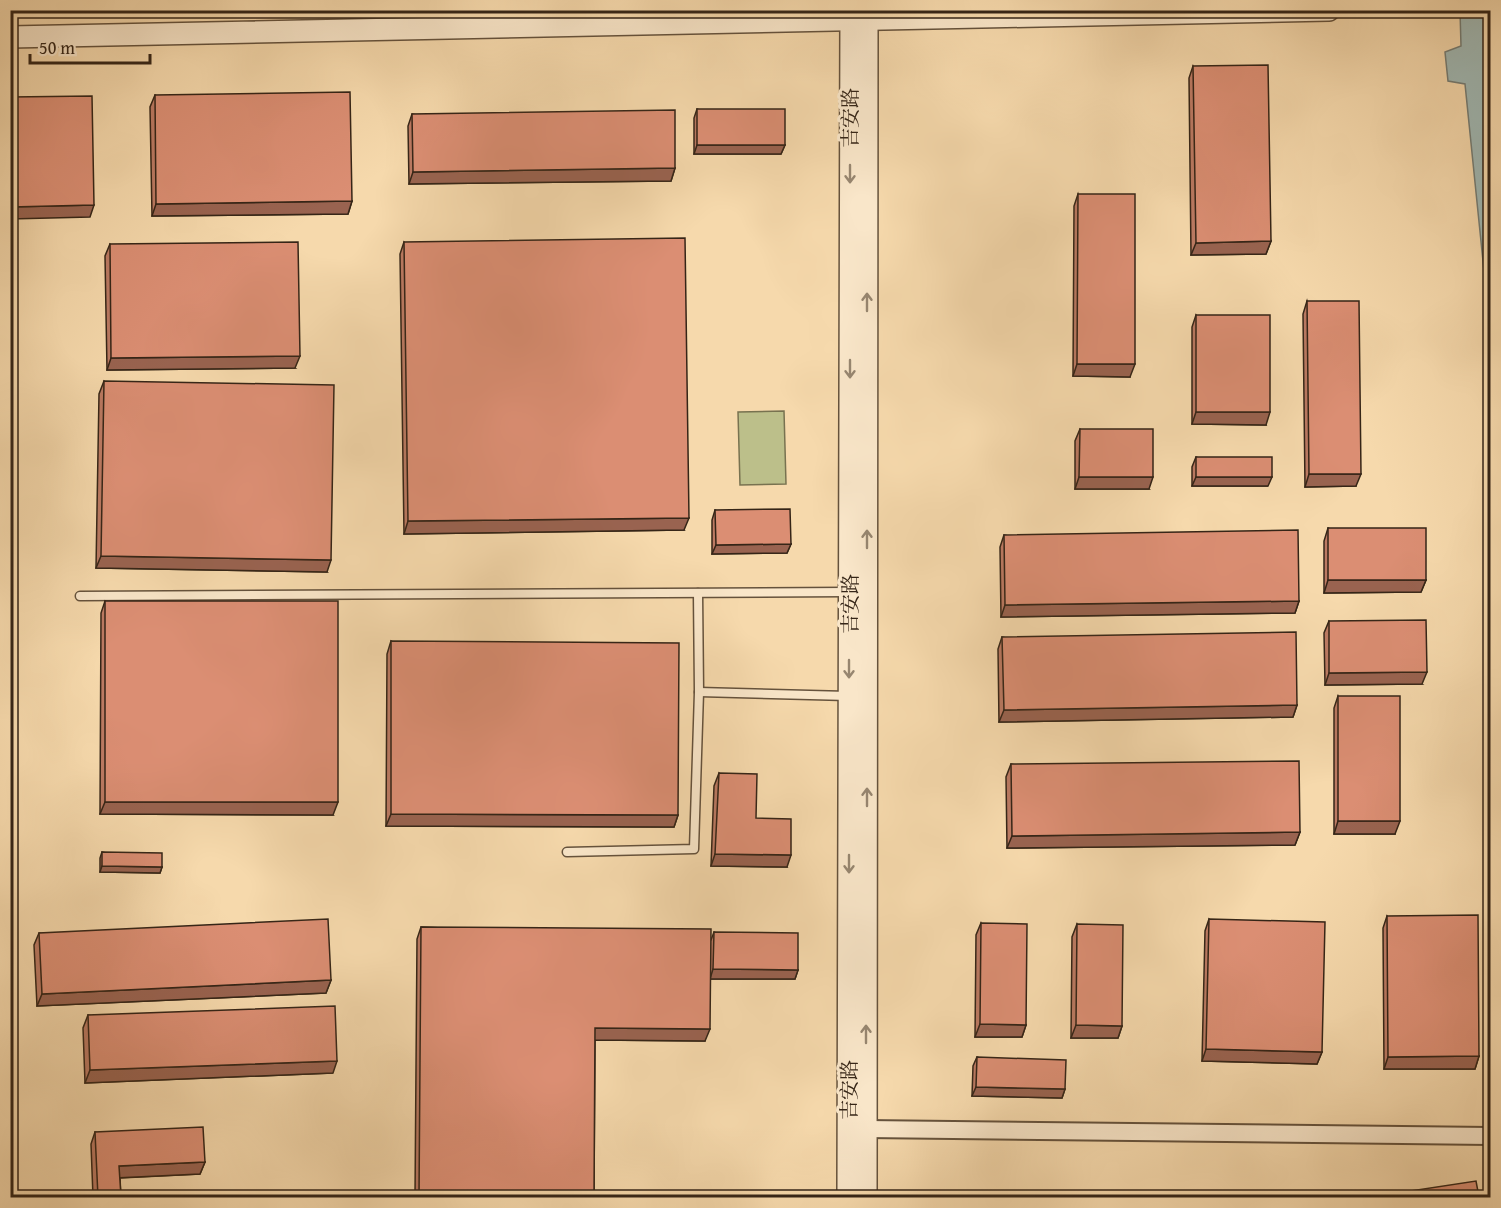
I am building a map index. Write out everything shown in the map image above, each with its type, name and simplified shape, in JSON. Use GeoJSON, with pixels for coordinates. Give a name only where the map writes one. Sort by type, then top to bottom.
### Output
{"type":"FeatureCollection","features":[{"type":"Feature","properties":{"kind":"street"},"geometry":{"type":"LineString","coordinates":[[10,37],[859,15],[1329,10]]}},
{"type":"Feature","properties":{"kind":"street","name":"吉安路"},"geometry":{"type":"LineString","coordinates":[[859,15],[858,696],[866,1197]]}},
{"type":"Feature","properties":{"kind":"street","name":"吉安路"},"geometry":{"type":"LineString","coordinates":[[848,1197],[858,696]]}},
{"type":"Feature","properties":{"kind":"street"},"geometry":{"type":"LineString","coordinates":[[866,1129],[1491,1136]]}},
{"type":"Feature","properties":{"kind":"lane"},"geometry":{"type":"LineString","coordinates":[[80,596],[858,592]]}},
{"type":"Feature","properties":{"kind":"lane"},"geometry":{"type":"LineString","coordinates":[[567,852],[694,849],[699,692],[698,593]]}},
{"type":"Feature","properties":{"kind":"lane"},"geometry":{"type":"LineString","coordinates":[[699,692],[858,696]]}},
{"type":"Feature","properties":{"kind":"green space"},"geometry":{"type":"Polygon","coordinates":[[[784,411],[786,484],[740,485],[738,412],[784,411]]]}},
{"type":"Feature","properties":{"kind":"water"},"geometry":{"type":"Polygon","coordinates":[[[1460,11],[1490,11],[1490,330],[1465,84],[1448,81],[1445,52],[1461,46],[1460,11]]]}},
{"type":"Feature","properties":{"kind":"building"},"geometry":{"type":"Polygon","coordinates":[[[1268,65],[1271,241],[1196,243],[1193,66],[1268,65]]]}},
{"type":"Feature","properties":{"kind":"building"},"geometry":{"type":"Polygon","coordinates":[[[350,92],[352,201],[156,204],[155,95],[350,92]]]}},
{"type":"Feature","properties":{"kind":"building"},"geometry":{"type":"Polygon","coordinates":[[[92,96],[94,205],[10,207],[10,97],[92,96]]]}},
{"type":"Feature","properties":{"kind":"building"},"geometry":{"type":"Polygon","coordinates":[[[697,109],[785,109],[785,145],[697,145],[697,109]]]}},
{"type":"Feature","properties":{"kind":"building"},"geometry":{"type":"Polygon","coordinates":[[[675,110],[675,168],[413,172],[412,114],[675,110]]]}},
{"type":"Feature","properties":{"kind":"building"},"geometry":{"type":"Polygon","coordinates":[[[1078,194],[1135,194],[1135,364],[1077,364],[1078,194]]]}},
{"type":"Feature","properties":{"kind":"building"},"geometry":{"type":"Polygon","coordinates":[[[685,238],[689,518],[408,521],[404,242],[685,238]]]}},
{"type":"Feature","properties":{"kind":"building"},"geometry":{"type":"Polygon","coordinates":[[[298,242],[300,356],[111,358],[110,244],[298,242]]]}},
{"type":"Feature","properties":{"kind":"building"},"geometry":{"type":"Polygon","coordinates":[[[1307,301],[1359,301],[1361,474],[1309,474],[1307,301]]]}},
{"type":"Feature","properties":{"kind":"building"},"geometry":{"type":"Polygon","coordinates":[[[1196,315],[1270,315],[1270,412],[1196,412],[1196,315]]]}},
{"type":"Feature","properties":{"kind":"building"},"geometry":{"type":"Polygon","coordinates":[[[104,381],[334,385],[331,560],[101,556],[104,381]]]}},
{"type":"Feature","properties":{"kind":"building"},"geometry":{"type":"Polygon","coordinates":[[[1080,429],[1153,429],[1153,477],[1079,477],[1080,429]]]}},
{"type":"Feature","properties":{"kind":"building"},"geometry":{"type":"Polygon","coordinates":[[[1196,457],[1272,457],[1272,477],[1196,477],[1196,457]]]}},
{"type":"Feature","properties":{"kind":"building"},"geometry":{"type":"Polygon","coordinates":[[[790,509],[791,544],[716,545],[715,510],[790,509]]]}},
{"type":"Feature","properties":{"kind":"building"},"geometry":{"type":"Polygon","coordinates":[[[1328,528],[1426,528],[1426,580],[1328,580],[1328,528]]]}},
{"type":"Feature","properties":{"kind":"building"},"geometry":{"type":"Polygon","coordinates":[[[1298,530],[1299,601],[1005,605],[1004,535],[1298,530]]]}},
{"type":"Feature","properties":{"kind":"building"},"geometry":{"type":"Polygon","coordinates":[[[105,601],[338,601],[338,802],[105,802],[105,601]]]}},
{"type":"Feature","properties":{"kind":"building"},"geometry":{"type":"Polygon","coordinates":[[[1426,620],[1427,672],[1329,673],[1329,621],[1426,620]]]}},
{"type":"Feature","properties":{"kind":"building"},"geometry":{"type":"Polygon","coordinates":[[[1296,632],[1297,705],[1004,710],[1002,637],[1296,632]]]}},
{"type":"Feature","properties":{"kind":"building"},"geometry":{"type":"Polygon","coordinates":[[[391,641],[679,643],[678,815],[391,814],[391,641]]]}},
{"type":"Feature","properties":{"kind":"building"},"geometry":{"type":"Polygon","coordinates":[[[1338,696],[1400,696],[1400,821],[1338,821],[1338,696]]]}},
{"type":"Feature","properties":{"kind":"building"},"geometry":{"type":"Polygon","coordinates":[[[1299,761],[1300,832],[1012,836],[1011,764],[1299,761]]]}},
{"type":"Feature","properties":{"kind":"building"},"geometry":{"type":"Polygon","coordinates":[[[719,773],[757,774],[756,818],[791,819],[791,855],[715,854],[719,773]]]}},
{"type":"Feature","properties":{"kind":"building"},"geometry":{"type":"Polygon","coordinates":[[[102,852],[162,853],[162,867],[102,866],[102,852]]]}},
{"type":"Feature","properties":{"kind":"building"},"geometry":{"type":"Polygon","coordinates":[[[1478,915],[1479,1056],[1388,1057],[1387,916],[1478,915]]]}},
{"type":"Feature","properties":{"kind":"building"},"geometry":{"type":"Polygon","coordinates":[[[328,919],[331,980],[42,994],[39,933],[328,919]]]}},
{"type":"Feature","properties":{"kind":"building"},"geometry":{"type":"Polygon","coordinates":[[[1209,919],[1325,922],[1322,1052],[1206,1049],[1209,919]]]}},
{"type":"Feature","properties":{"kind":"building"},"geometry":{"type":"Polygon","coordinates":[[[981,923],[1027,924],[1026,1025],[980,1024],[981,923]]]}},
{"type":"Feature","properties":{"kind":"building"},"geometry":{"type":"Polygon","coordinates":[[[1077,924],[1123,925],[1122,1026],[1076,1025],[1077,924]]]}},
{"type":"Feature","properties":{"kind":"building"},"geometry":{"type":"Polygon","coordinates":[[[421,927],[711,929],[710,1029],[595,1028],[594,1197],[419,1197],[421,927]]]}},
{"type":"Feature","properties":{"kind":"building"},"geometry":{"type":"Polygon","coordinates":[[[714,932],[798,933],[798,970],[713,969],[714,932]]]}},
{"type":"Feature","properties":{"kind":"building"},"geometry":{"type":"Polygon","coordinates":[[[335,1006],[337,1061],[90,1070],[88,1015],[335,1006]]]}},
{"type":"Feature","properties":{"kind":"building"},"geometry":{"type":"Polygon","coordinates":[[[977,1057],[1066,1060],[1065,1089],[976,1087],[977,1057]]]}},
{"type":"Feature","properties":{"kind":"building"},"geometry":{"type":"Polygon","coordinates":[[[203,1127],[205,1162],[119,1166],[121,1197],[98,1197],[95,1132],[203,1127]]]}},
{"type":"Feature","properties":{"kind":"building"},"geometry":{"type":"Polygon","coordinates":[[[1476,1181],[1479,1197],[1371,1197],[1476,1181]]]}},
{"type":"Feature","properties":{"kind":"building"},"geometry":{"type":"Polygon","coordinates":[[[1258,1196],[1258,1197],[1209,1197],[1258,1196]]]}}]}
